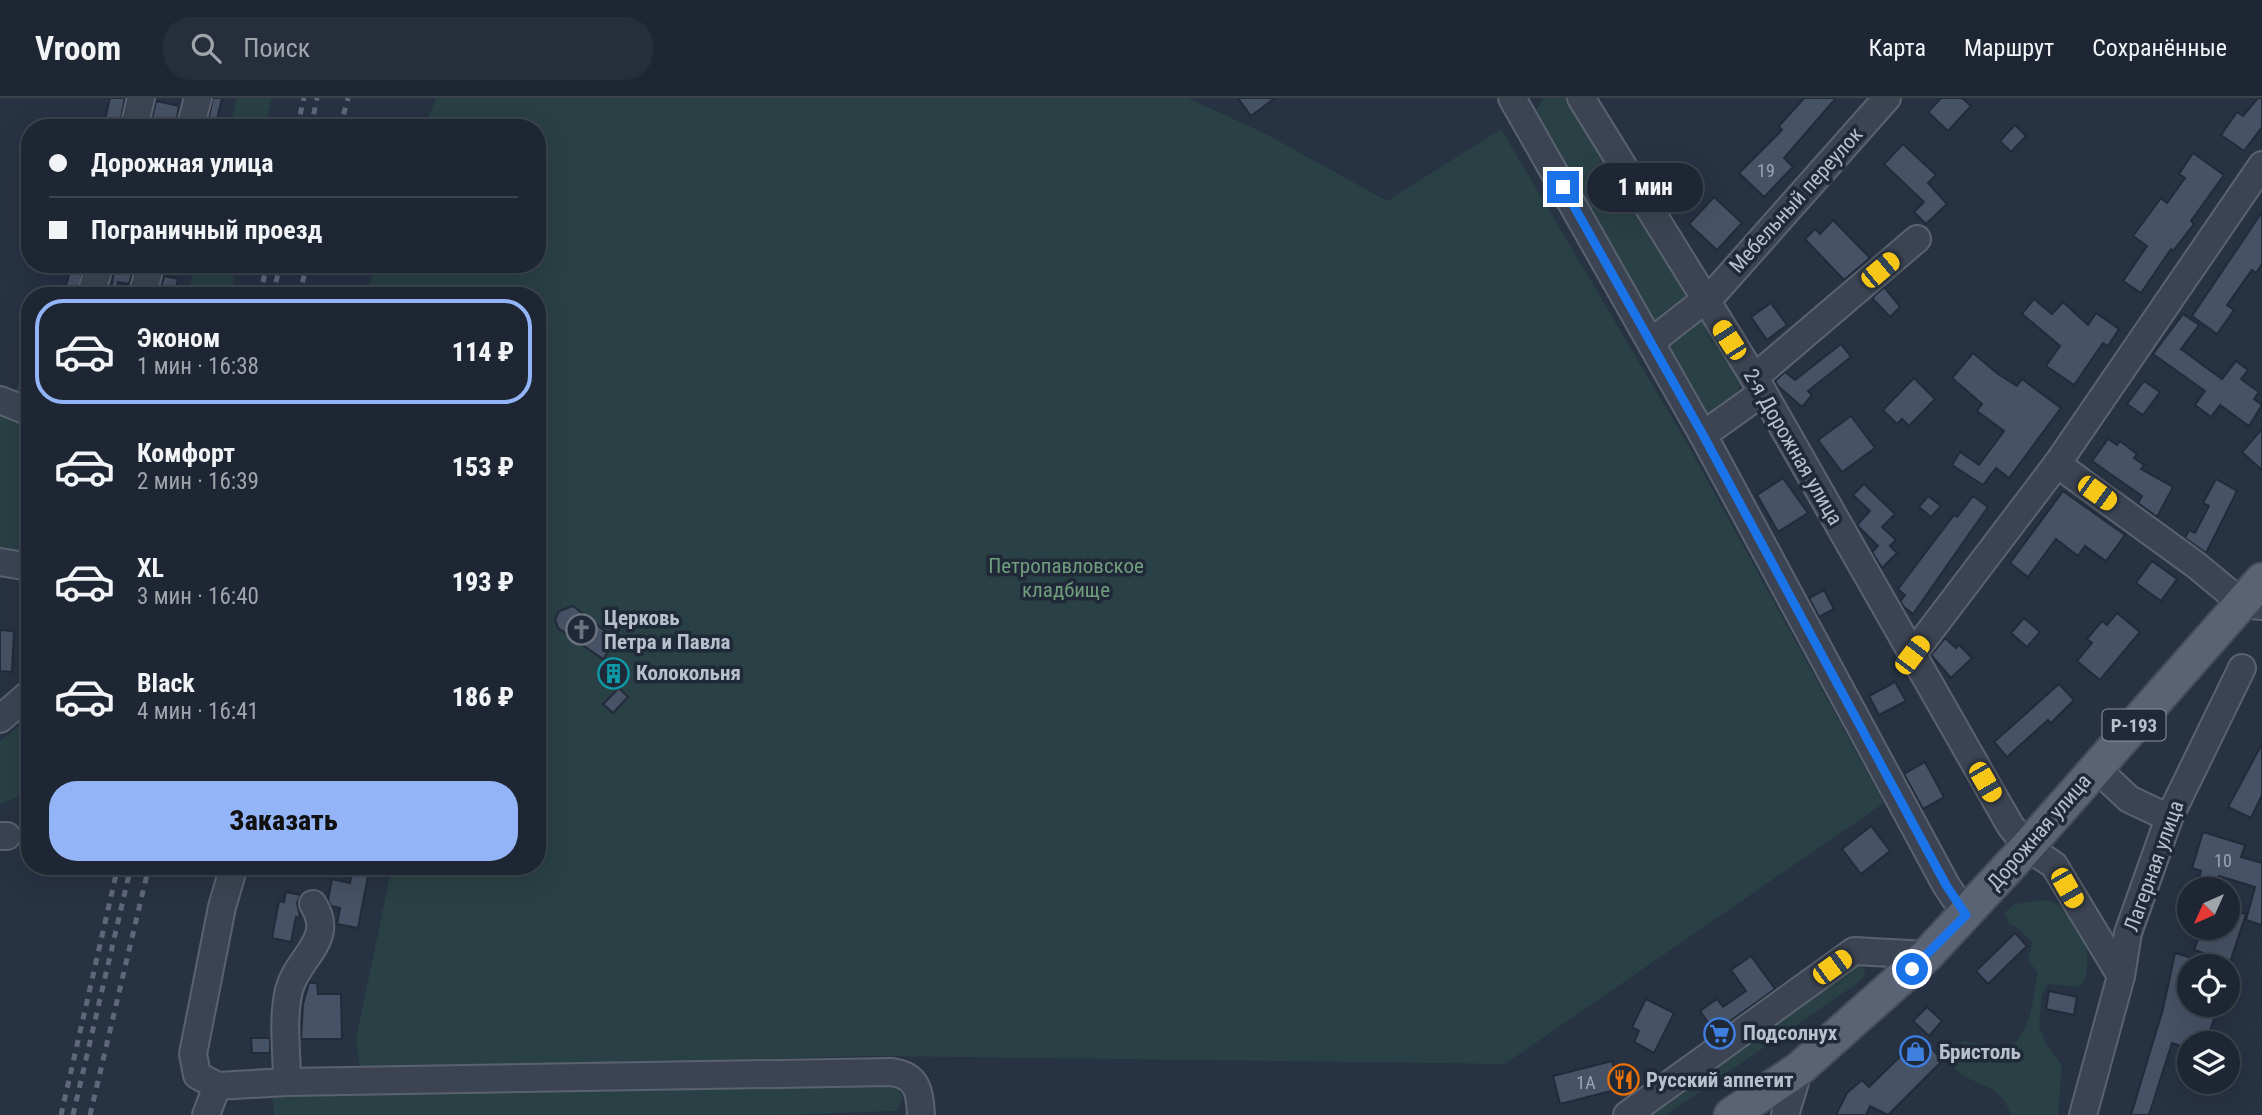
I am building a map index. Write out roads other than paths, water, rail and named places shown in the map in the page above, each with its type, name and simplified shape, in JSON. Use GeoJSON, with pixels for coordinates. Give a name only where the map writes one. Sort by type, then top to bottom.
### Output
{"type":"FeatureCollection","features":[{"type":"Feature","properties":{"kind":"main road","name":"Дорожная улица"},"geometry":{"type":"LineString","coordinates":[[1731,1115],[1800,1069],[1927,955],[2256,597]]}},
{"type":"Feature","properties":{"kind":"street"},"geometry":{"type":"LineString","coordinates":[[136,119],[141,98]]}},
{"type":"Feature","properties":{"kind":"street"},"geometry":{"type":"LineString","coordinates":[[192,119],[198,98]]}},
{"type":"Feature","properties":{"kind":"street"},"geometry":{"type":"LineString","coordinates":[[1512,98],[1703,435],[1946,885],[1966,915]]}},
{"type":"Feature","properties":{"kind":"street","name":"2-я Дорожная улица"},"geometry":{"type":"LineString","coordinates":[[1581,98],[1758,385],[2010,825],[2027,847],[2054,865],[2122,976]]}},
{"type":"Feature","properties":{"kind":"street","name":"Мебельный переулок"},"geometry":{"type":"LineString","coordinates":[[1651,342],[1704,301],[1887,98]]}},
{"type":"Feature","properties":{"kind":"street"},"geometry":{"type":"LineString","coordinates":[[1912,655],[2057,464],[2262,165]]}},
{"type":"Feature","properties":{"kind":"street"},"geometry":{"type":"LineString","coordinates":[[1703,435],[1917,239]]}},
{"type":"Feature","properties":{"kind":"street"},"geometry":{"type":"LineString","coordinates":[[0,400],[21,408]]}},
{"type":"Feature","properties":{"kind":"street"},"geometry":{"type":"LineString","coordinates":[[2057,464],[2196,565],[2256,597]]}},
{"type":"Feature","properties":{"kind":"street"},"geometry":{"type":"LineString","coordinates":[[0,562],[21,566]]}},
{"type":"Feature","properties":{"kind":"street","name":"Лагерная улица"},"geometry":{"type":"LineString","coordinates":[[2083,1115],[2122,976],[2128,933],[2169,818],[2242,668]]}},
{"type":"Feature","properties":{"kind":"street"},"geometry":{"type":"LineString","coordinates":[[0,719],[21,701]]}},
{"type":"Feature","properties":{"kind":"street"},"geometry":{"type":"LineString","coordinates":[[2096,768],[2129,799],[2169,818]]}},
{"type":"Feature","properties":{"kind":"street"},"geometry":{"type":"LineString","coordinates":[[231,875],[222,907],[192,1054],[197,1075],[217,1086],[287,1082],[891,1072],[905,1073],[913,1080],[920,1093],[921,1115]]}},
{"type":"Feature","properties":{"kind":"street"},"geometry":{"type":"LineString","coordinates":[[287,1082],[286,1007],[290,987],[322,929],[321,917],[313,904]]}},
{"type":"Feature","properties":{"kind":"street"},"geometry":{"type":"LineString","coordinates":[[1627,1115],[1854,951],[1927,955]]}},
{"type":"Feature","properties":{"kind":"street"},"geometry":{"type":"LineString","coordinates":[[1785,1115],[1800,1069]]}},
{"type":"Feature","properties":{"kind":"street"},"geometry":{"type":"LineString","coordinates":[[206,1115],[217,1086]]}},
{"type":"Feature","properties":{"kind":"railway"},"geometry":{"type":"LineString","coordinates":[[299,119],[304,98]]}},
{"type":"Feature","properties":{"kind":"railway"},"geometry":{"type":"LineString","coordinates":[[313,119],[317,98]]}},
{"type":"Feature","properties":{"kind":"railway"},"geometry":{"type":"LineString","coordinates":[[342,119],[348,98]]}},
{"type":"Feature","properties":{"kind":"railway"},"geometry":{"type":"LineString","coordinates":[[262,287],[265,273]]}},
{"type":"Feature","properties":{"kind":"railway"},"geometry":{"type":"LineString","coordinates":[[275,287],[278,273]]}},
{"type":"Feature","properties":{"kind":"railway"},"geometry":{"type":"LineString","coordinates":[[301,287],[305,273]]}},
{"type":"Feature","properties":{"kind":"railway"},"geometry":{"type":"LineString","coordinates":[[61,1115],[116,875]]}},
{"type":"Feature","properties":{"kind":"railway"},"geometry":{"type":"LineString","coordinates":[[73,1115],[129,875]]}},
{"type":"Feature","properties":{"kind":"railway"},"geometry":{"type":"LineString","coordinates":[[90,1115],[147,875]]}},
{"type":"Feature","properties":{"kind":"place","name":"Церковь Петра и Павла"},"geometry":{"type":"Point","coordinates":[581,630]}},
{"type":"Feature","properties":{"kind":"place","name":"Колокольня"},"geometry":{"type":"Point","coordinates":[613,673]}},
{"type":"Feature","properties":{"kind":"place","name":"Подсолнух"},"geometry":{"type":"Point","coordinates":[1720,1033]}},
{"type":"Feature","properties":{"kind":"place","name":"Бристоль"},"geometry":{"type":"Point","coordinates":[1916,1052]}},
{"type":"Feature","properties":{"kind":"place","name":"Русский аппетит"},"geometry":{"type":"Point","coordinates":[1623,1080]}},
{"type":"Feature","properties":{"kind":"park label","name":"Петропавловское кладбище"},"geometry":{"type":"Point","coordinates":[1066,578]}}]}
